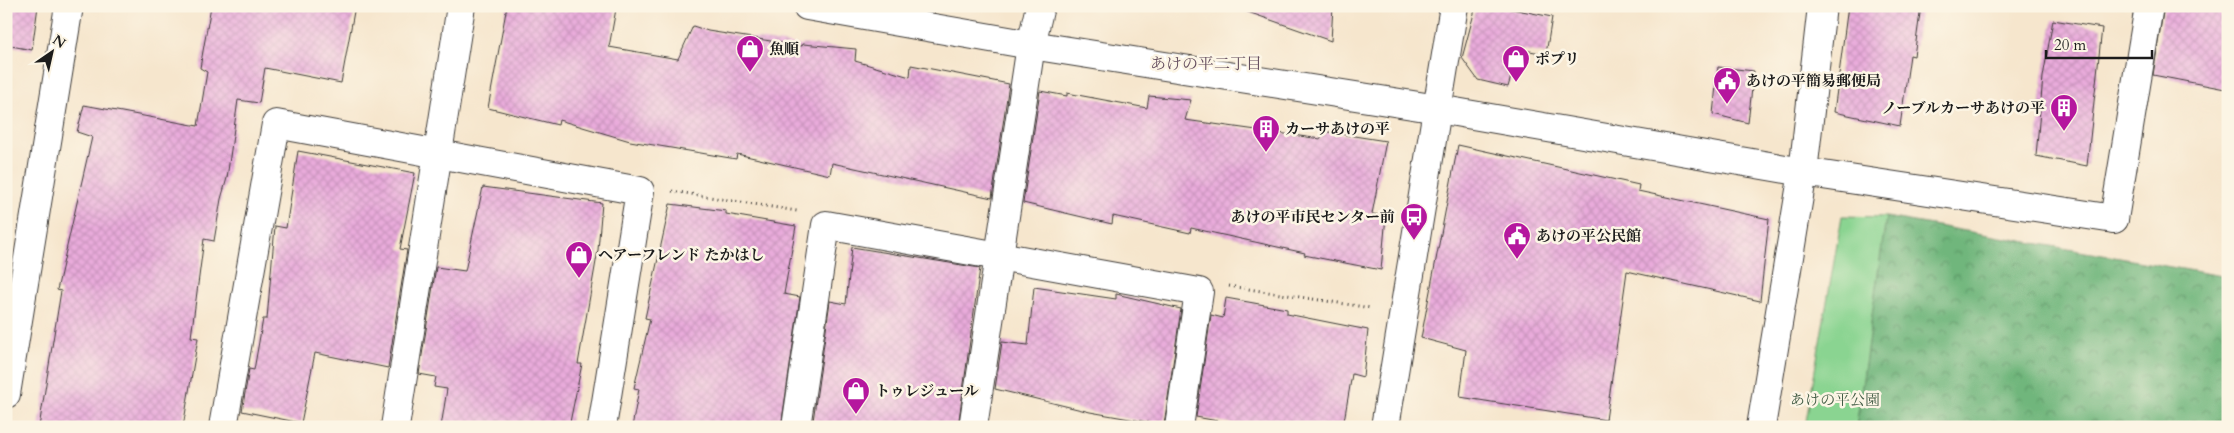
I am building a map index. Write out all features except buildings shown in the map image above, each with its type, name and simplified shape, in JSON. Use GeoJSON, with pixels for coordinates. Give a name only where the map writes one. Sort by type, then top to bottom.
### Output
{"type":"FeatureCollection","features":[{"type":"Feature","properties":{"kind":"street"},"geometry":{"type":"LineString","coordinates":[[6,394],[69,6]]}},
{"type":"Feature","properties":{"kind":"street"},"geometry":{"type":"LineString","coordinates":[[395,427],[461,6]]}},
{"type":"Feature","properties":{"kind":"street"},"geometry":{"type":"LineString","coordinates":[[807,6],[1031,45],[1438,109],[1803,172],[2114,219],[2149,6]]}},
{"type":"Feature","properties":{"kind":"street"},"geometry":{"type":"LineString","coordinates":[[972,427],[1000,257],[1031,45],[1040,6]]}},
{"type":"Feature","properties":{"kind":"street"},"geometry":{"type":"LineString","coordinates":[[1385,427],[1454,6]]}},
{"type":"Feature","properties":{"kind":"street"},"geometry":{"type":"LineString","coordinates":[[1761,427],[1803,172],[1822,6]]}},
{"type":"Feature","properties":{"kind":"street"},"geometry":{"type":"LineString","coordinates":[[223,427],[276,124],[640,191],[602,427]]}},
{"type":"Feature","properties":{"kind":"street"},"geometry":{"type":"LineString","coordinates":[[796,427],[826,225],[1200,292],[1179,427]]}},
{"type":"Feature","properties":{"kind":"path"},"geometry":{"type":"LineString","coordinates":[[640,191],[665,190],[804,212],[826,225]]}},
{"type":"Feature","properties":{"kind":"path"},"geometry":{"type":"LineString","coordinates":[[1200,292],[1224,285],[1404,314]]}},
{"type":"Feature","properties":{"kind":"green space","name":"あけの平公園"},"geometry":{"type":"Polygon","coordinates":[[[1842,216],[1886,217],[1856,427],[1805,427],[1842,216]]]}},
{"type":"Feature","properties":{"kind":"green space"},"geometry":{"type":"Polygon","coordinates":[[[1886,217],[2228,277],[2228,427],[1856,427],[1886,217]]]}},
{"type":"Feature","properties":{"kind":"place","name":"魚順"},"geometry":{"type":"Point","coordinates":[750,73]}},
{"type":"Feature","properties":{"kind":"place","name":"ポプリ"},"geometry":{"type":"Point","coordinates":[1516,83]}},
{"type":"Feature","properties":{"kind":"place","name":"あけの平簡易郵便局"},"geometry":{"type":"Point","coordinates":[1727,105]}},
{"type":"Feature","properties":{"kind":"place","name":"ノーブルカーサあけの平"},"geometry":{"type":"Point","coordinates":[2064,132]}},
{"type":"Feature","properties":{"kind":"place","name":"カーサあけの平"},"geometry":{"type":"Point","coordinates":[1266,153]}},
{"type":"Feature","properties":{"kind":"place","name":"あけの平市民センター前"},"geometry":{"type":"Point","coordinates":[1414,241]}},
{"type":"Feature","properties":{"kind":"place","name":"あけの平公民館"},"geometry":{"type":"Point","coordinates":[1517,260]}},
{"type":"Feature","properties":{"kind":"place","name":"ヘアーフレンド たかはし"},"geometry":{"type":"Point","coordinates":[579,279]}},
{"type":"Feature","properties":{"kind":"place","name":"トゥレジュール"},"geometry":{"type":"Point","coordinates":[856,415]}},
{"type":"Feature","properties":{"kind":"district","name":"あけの平二丁目"},"geometry":{"type":"Point","coordinates":[1206,63]}}]}
